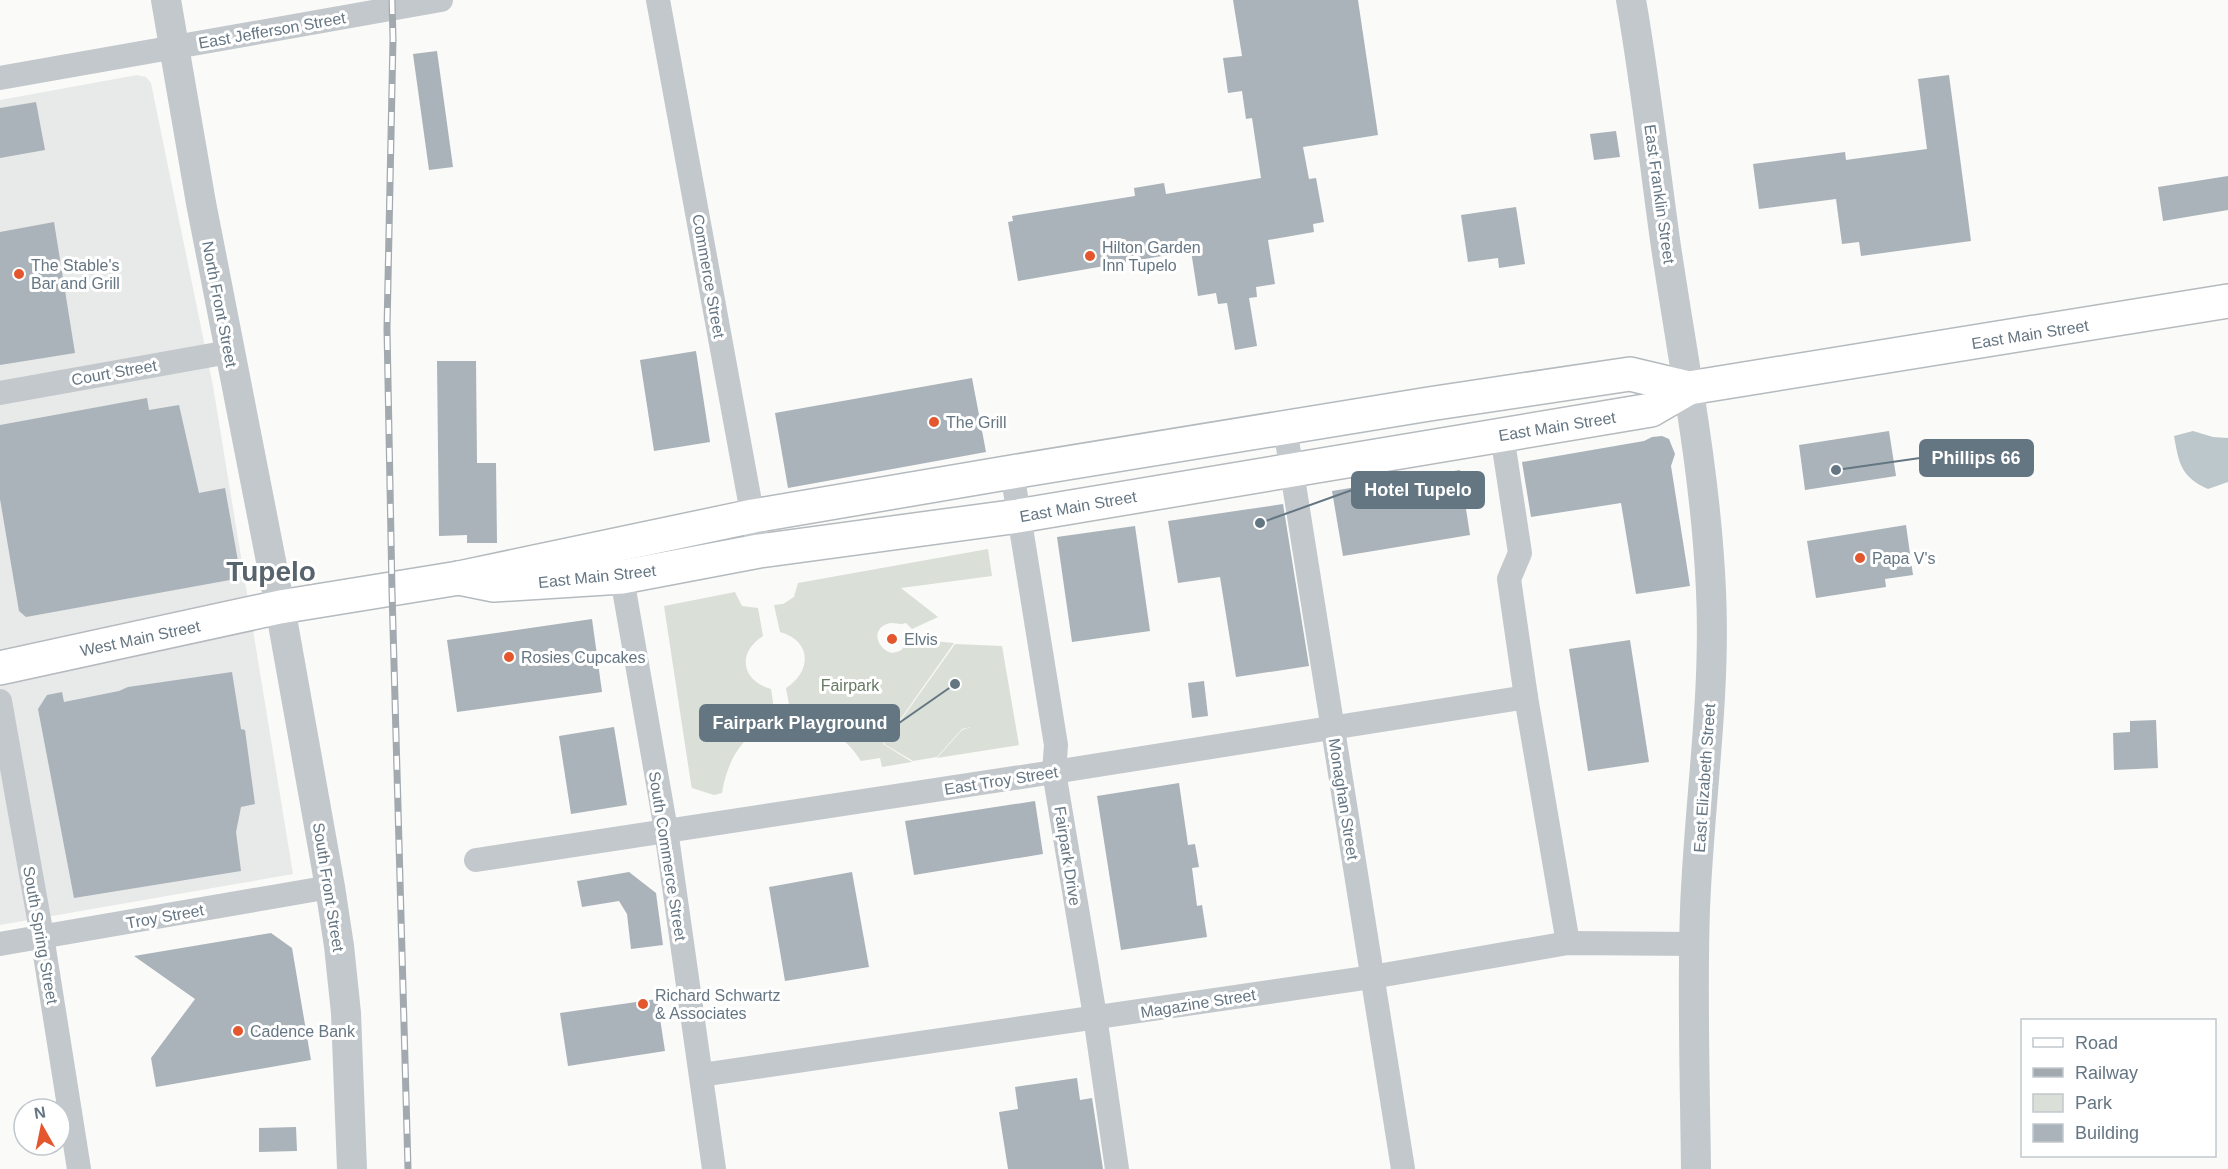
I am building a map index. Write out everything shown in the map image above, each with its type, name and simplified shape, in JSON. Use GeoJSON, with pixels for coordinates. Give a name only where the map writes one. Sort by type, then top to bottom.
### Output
{"type":"FeatureCollection","features":[{"type":"Feature","properties":{"kind":"main road","name":"East Main Street"},"geometry":{"type":"LineString","coordinates":[[459,579],[494,585],[622,577],[759,552],[1018,516],[1651,410],[1689,388],[2228,301]]}},
{"type":"Feature","properties":{"kind":"main road","name":"East Main Street"},"geometry":{"type":"LineString","coordinates":[[280,607],[459,579],[753,516],[1012,472],[1630,374],[1689,388]]}},
{"type":"Feature","properties":{"kind":"main road","name":"West Main Street"},"geometry":{"type":"LineString","coordinates":[[0,668],[280,607]]}},
{"type":"Feature","properties":{"kind":"street","name":"North Front Street"},"geometry":{"type":"LineString","coordinates":[[166,0],[229,352],[280,607]]}},
{"type":"Feature","properties":{"kind":"street","name":"East Jefferson Street"},"geometry":{"type":"LineString","coordinates":[[0,78],[441,0]]}},
{"type":"Feature","properties":{"kind":"street","name":"Commerce Street"},"geometry":{"type":"LineString","coordinates":[[658,0],[759,552]]}},
{"type":"Feature","properties":{"kind":"street","name":"East Franklin Street"},"geometry":{"type":"LineString","coordinates":[[1631,0],[1689,388]]}},
{"type":"Feature","properties":{"kind":"street","name":"Court Street"},"geometry":{"type":"LineString","coordinates":[[0,393],[229,352]]}},
{"type":"Feature","properties":{"kind":"street","name":"East Elizabeth Street"},"geometry":{"type":"LineString","coordinates":[[1689,388],[1706,524],[1713,656],[1696,897],[1696,1169]]}},
{"type":"Feature","properties":{"kind":"street","name":"Monaghan Street"},"geometry":{"type":"LineString","coordinates":[[1285,428],[1403,1169]]}},
{"type":"Feature","properties":{"kind":"street"},"geometry":{"type":"LineString","coordinates":[[1502,435],[1520,553],[1509,579],[1526,697],[1569,944]]}},
{"type":"Feature","properties":{"kind":"street","name":"Fairpark Drive"},"geometry":{"type":"LineString","coordinates":[[1012,472],[1056,746],[1054,772],[1118,1169]]}},
{"type":"Feature","properties":{"kind":"street","name":"South Commerce Street"},"geometry":{"type":"LineString","coordinates":[[617,545],[666,830],[714,1169]]}},
{"type":"Feature","properties":{"kind":"street","name":"South Front Street"},"geometry":{"type":"LineString","coordinates":[[280,607],[339,946],[346,1013],[352,1169]]}},
{"type":"Feature","properties":{"kind":"street","name":"East Troy Street"},"geometry":{"type":"LineString","coordinates":[[476,860],[1526,697]]}},
{"type":"Feature","properties":{"kind":"street","name":"South Spring Street"},"geometry":{"type":"LineString","coordinates":[[0,701],[42,936],[79,1169]]}},
{"type":"Feature","properties":{"kind":"street","name":"Troy Street"},"geometry":{"type":"LineString","coordinates":[[0,944],[330,887]]}},
{"type":"Feature","properties":{"kind":"street","name":"Magazine Street"},"geometry":{"type":"LineString","coordinates":[[701,1075],[1372,977],[1569,944],[1695,944]]}},
{"type":"Feature","properties":{"kind":"shaded area"},"geometry":{"type":"Polygon","coordinates":[[[137,75],[146,77],[151,83],[213,386],[293,874],[0,925],[0,100],[137,75]]]}},
{"type":"Feature","properties":{"kind":"shaded area"},"geometry":{"type":"Polygon","coordinates":[[[2193,431],[2213,437],[2228,438],[2228,482],[2208,489],[2192,480],[2187,474],[2180,462],[2174,436],[2193,431]]]}},
{"type":"Feature","properties":{"kind":"green space","name":"Fairpark"},"geometry":{"type":"Polygon","coordinates":[[[988,549],[992,576],[901,588],[938,617],[912,629],[906,623],[887,624],[877,635],[883,648],[892,653],[909,646],[912,639],[954,643],[883,744],[912,762],[882,767],[880,758],[861,761],[848,744],[832,731],[813,723],[792,721],[786,688],[801,673],[805,657],[798,642],[791,636],[780,632],[774,605],[783,604],[794,597],[798,583],[988,549]]]}},
{"type":"Feature","properties":{"kind":"green space"},"geometry":{"type":"Polygon","coordinates":[[[735,592],[742,606],[758,608],[763,636],[749,650],[746,666],[754,680],[771,689],[776,722],[754,732],[738,749],[724,781],[722,793],[714,795],[692,788],[664,606],[735,592]]]}},
{"type":"Feature","properties":{"kind":"green space"},"geometry":{"type":"Polygon","coordinates":[[[955,644],[1002,646],[1019,745],[937,758],[962,730],[971,727],[962,729],[937,757],[913,761],[884,744],[955,644]]]}},
{"type":"Feature","properties":{"kind":"building"},"geometry":{"type":"Polygon","coordinates":[[[1233,0],[1358,0],[1378,135],[1303,147],[1309,179],[1316,178],[1324,222],[1313,224],[1314,232],[1268,240],[1275,284],[1256,287],[1257,297],[1249,298],[1257,346],[1235,350],[1227,303],[1218,304],[1216,293],[1198,296],[1191,251],[1018,281],[1008,222],[1013,221],[1012,216],[1135,196],[1134,188],[1164,183],[1166,194],[1261,178],[1252,118],[1246,119],[1242,91],[1228,93],[1223,58],[1242,56],[1233,0]]]}},
{"type":"Feature","properties":{"kind":"building"},"geometry":{"type":"Polygon","coordinates":[[[437,51],[453,167],[429,170],[413,54],[437,51]]]}},
{"type":"Feature","properties":{"kind":"building"},"geometry":{"type":"Polygon","coordinates":[[[1949,75],[1971,241],[1861,256],[1859,242],[1842,244],[1836,199],[1759,209],[1753,164],[1845,152],[1846,160],[1927,149],[1918,79],[1949,75]]]}},
{"type":"Feature","properties":{"kind":"building"},"geometry":{"type":"Polygon","coordinates":[[[36,102],[45,150],[0,158],[0,108],[36,102]]]}},
{"type":"Feature","properties":{"kind":"building"},"geometry":{"type":"Polygon","coordinates":[[[1616,131],[1620,157],[1594,160],[1590,134],[1616,131]]]}},
{"type":"Feature","properties":{"kind":"building"},"geometry":{"type":"Polygon","coordinates":[[[2228,176],[2228,210],[2163,221],[2158,187],[2228,176]]]}},
{"type":"Feature","properties":{"kind":"building"},"geometry":{"type":"Polygon","coordinates":[[[1516,207],[1525,264],[1499,268],[1498,258],[1468,262],[1461,215],[1516,207]]]}},
{"type":"Feature","properties":{"kind":"building"},"geometry":{"type":"Polygon","coordinates":[[[54,222],[75,353],[0,365],[0,232],[54,222]]]}},
{"type":"Feature","properties":{"kind":"building"},"geometry":{"type":"Polygon","coordinates":[[[696,351],[710,442],[654,451],[640,360],[696,351]]]}},
{"type":"Feature","properties":{"kind":"building"},"geometry":{"type":"Polygon","coordinates":[[[437,361],[476,361],[477,463],[496,463],[497,543],[467,543],[467,535],[439,536],[437,361]]]}},
{"type":"Feature","properties":{"kind":"building"},"geometry":{"type":"Polygon","coordinates":[[[972,378],[986,452],[788,488],[775,413],[972,378]]]}},
{"type":"Feature","properties":{"kind":"building"},"geometry":{"type":"Polygon","coordinates":[[[147,398],[149,410],[179,405],[199,493],[225,488],[241,578],[26,617],[19,611],[0,499],[0,425],[147,398]]]}},
{"type":"Feature","properties":{"kind":"building"},"geometry":{"type":"Polygon","coordinates":[[[1889,431],[1896,476],[1805,490],[1799,445],[1889,431]]]}},
{"type":"Feature","properties":{"kind":"building"},"geometry":{"type":"Polygon","coordinates":[[[1662,436],[1669,439],[1675,454],[1671,466],[1690,586],[1636,594],[1621,503],[1531,517],[1522,462],[1662,436]]]}},
{"type":"Feature","properties":{"kind":"building"},"geometry":{"type":"Polygon","coordinates":[[[1460,470],[1470,535],[1343,556],[1332,491],[1460,470]]]}},
{"type":"Feature","properties":{"kind":"building"},"geometry":{"type":"Polygon","coordinates":[[[1283,504],[1309,666],[1236,677],[1220,577],[1178,583],[1168,521],[1283,504]]]}},
{"type":"Feature","properties":{"kind":"building","name":"Papa V's"},"geometry":{"type":"Polygon","coordinates":[[[1906,525],[1913,575],[1885,579],[1886,587],[1816,598],[1807,541],[1906,525]]]}},
{"type":"Feature","properties":{"kind":"building"},"geometry":{"type":"Polygon","coordinates":[[[1135,526],[1150,631],[1072,642],[1057,537],[1135,526]]]}},
{"type":"Feature","properties":{"kind":"building"},"geometry":{"type":"Polygon","coordinates":[[[592,619],[602,692],[457,712],[447,640],[592,619]]]}},
{"type":"Feature","properties":{"kind":"building"},"geometry":{"type":"Polygon","coordinates":[[[1630,640],[1649,762],[1588,771],[1569,649],[1630,640]]]}},
{"type":"Feature","properties":{"kind":"building"},"geometry":{"type":"Polygon","coordinates":[[[232,672],[241,729],[245,730],[255,804],[241,807],[236,832],[241,871],[74,898],[38,709],[47,695],[62,692],[64,702],[119,691],[128,687],[232,672]]]}},
{"type":"Feature","properties":{"kind":"building"},"geometry":{"type":"Polygon","coordinates":[[[1204,681],[1208,716],[1192,718],[1188,683],[1204,681]]]}},
{"type":"Feature","properties":{"kind":"building"},"geometry":{"type":"Polygon","coordinates":[[[2156,720],[2158,768],[2114,770],[2113,733],[2130,732],[2130,721],[2156,720]]]}},
{"type":"Feature","properties":{"kind":"building"},"geometry":{"type":"Polygon","coordinates":[[[614,727],[627,805],[571,814],[559,736],[614,727]]]}},
{"type":"Feature","properties":{"kind":"building"},"geometry":{"type":"Polygon","coordinates":[[[1179,783],[1188,845],[1195,844],[1199,867],[1192,868],[1197,906],[1202,905],[1207,937],[1121,950],[1097,796],[1179,783]]]}},
{"type":"Feature","properties":{"kind":"building"},"geometry":{"type":"Polygon","coordinates":[[[1035,801],[1043,854],[914,875],[905,821],[1035,801]]]}},
{"type":"Feature","properties":{"kind":"building"},"geometry":{"type":"Polygon","coordinates":[[[629,872],[656,893],[663,945],[631,949],[627,914],[619,901],[582,907],[577,881],[629,872]]]}},
{"type":"Feature","properties":{"kind":"building"},"geometry":{"type":"Polygon","coordinates":[[[852,872],[869,967],[785,981],[769,887],[852,872]]]}},
{"type":"Feature","properties":{"kind":"building","name":"Cadence Bank"},"geometry":{"type":"Polygon","coordinates":[[[271,933],[292,948],[311,1060],[156,1087],[151,1058],[195,999],[134,956],[271,933]]]}},
{"type":"Feature","properties":{"kind":"building"},"geometry":{"type":"Polygon","coordinates":[[[657,999],[665,1051],[568,1066],[560,1013],[657,999]]]}},
{"type":"Feature","properties":{"kind":"building"},"geometry":{"type":"Polygon","coordinates":[[[1077,1078],[1080,1100],[1092,1098],[1103,1169],[1008,1169],[999,1112],[1018,1109],[1015,1087],[1077,1078]]]}},
{"type":"Feature","properties":{"kind":"building"},"geometry":{"type":"Polygon","coordinates":[[[296,1127],[297,1151],[259,1152],[259,1128],[296,1127]]]}},
{"type":"Feature","properties":{"kind":"railway"},"geometry":{"type":"LineString","coordinates":[[392,0],[387,329],[408,1169]]}},
{"type":"Feature","properties":{"kind":"place","name":"Hilton Garden Inn Tupelo"},"geometry":{"type":"Point","coordinates":[1090,256]}},
{"type":"Feature","properties":{"kind":"place","name":"The Stable's Bar and Grill"},"geometry":{"type":"Point","coordinates":[19,274]}},
{"type":"Feature","properties":{"kind":"place","name":"The Grill"},"geometry":{"type":"Point","coordinates":[934,422]}},
{"type":"Feature","properties":{"kind":"place","name":"Phillips 66"},"geometry":{"type":"Point","coordinates":[1836,470]}},
{"type":"Feature","properties":{"kind":"place","name":"Hotel Tupelo"},"geometry":{"type":"Point","coordinates":[1260,523]}},
{"type":"Feature","properties":{"kind":"place","name":"Papa V's"},"geometry":{"type":"Point","coordinates":[1860,558]}},
{"type":"Feature","properties":{"kind":"place","name":"Elvis"},"geometry":{"type":"Point","coordinates":[892,639]}},
{"type":"Feature","properties":{"kind":"place","name":"Rosies Cupcakes"},"geometry":{"type":"Point","coordinates":[509,657]}},
{"type":"Feature","properties":{"kind":"place","name":"Fairpark Playground"},"geometry":{"type":"Point","coordinates":[955,684]}},
{"type":"Feature","properties":{"kind":"place","name":"Richard Schwartz & Associates"},"geometry":{"type":"Point","coordinates":[643,1004]}},
{"type":"Feature","properties":{"kind":"place","name":"Cadence Bank"},"geometry":{"type":"Point","coordinates":[238,1031]}},
{"type":"Feature","properties":{"kind":"district","name":"Tupelo"},"geometry":{"type":"Point","coordinates":[271,571]}}]}
